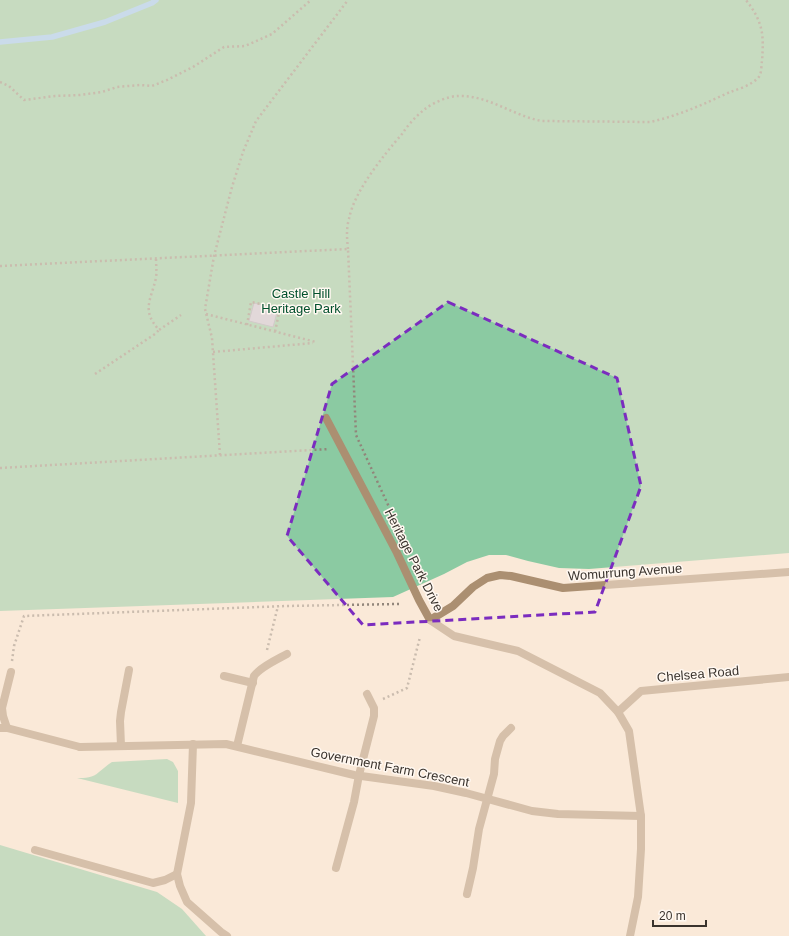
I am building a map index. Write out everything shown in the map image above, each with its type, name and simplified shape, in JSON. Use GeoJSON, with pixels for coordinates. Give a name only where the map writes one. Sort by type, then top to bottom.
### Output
{"type":"FeatureCollection","features":[{"type":"Feature","properties":{"kind":"street","name":"Heritage Park Drive"},"geometry":{"type":"LineString","coordinates":[[326,418],[397,553],[430,620],[454,636],[518,651],[600,693],[618,712],[629,731],[641,816],[641,849],[638,897],[630,936]]}},
{"type":"Feature","properties":{"kind":"street","name":"Womurrung Avenue"},"geometry":{"type":"LineString","coordinates":[[430,620],[453,606],[473,587],[487,578],[500,575],[511,576],[563,588],[789,572]]}},
{"type":"Feature","properties":{"kind":"street"},"geometry":{"type":"LineString","coordinates":[[237,746],[254,676],[263,668],[287,654]]}},
{"type":"Feature","properties":{"kind":"street"},"geometry":{"type":"LineString","coordinates":[[121,746],[120,721],[128,670]]}},
{"type":"Feature","properties":{"kind":"street"},"geometry":{"type":"LineString","coordinates":[[3,728],[2,708],[11,672]]}},
{"type":"Feature","properties":{"kind":"street"},"geometry":{"type":"LineString","coordinates":[[224,676],[252,683]]}},
{"type":"Feature","properties":{"kind":"street","name":"Chelsea Road"},"geometry":{"type":"LineString","coordinates":[[618,712],[641,691],[789,677]]}},
{"type":"Feature","properties":{"kind":"street"},"geometry":{"type":"LineString","coordinates":[[336,868],[354,802],[359,775],[374,716],[373,704],[367,694]]}},
{"type":"Feature","properties":{"kind":"street","name":"Government Farm Crescent"},"geometry":{"type":"LineString","coordinates":[[3,728],[80,747],[226,744],[359,775],[434,786],[466,793],[532,811],[545,813],[641,816]]}},
{"type":"Feature","properties":{"kind":"street"},"geometry":{"type":"LineString","coordinates":[[467,894],[479,829],[494,774],[495,759],[500,741],[511,728]]}},
{"type":"Feature","properties":{"kind":"street"},"geometry":{"type":"LineString","coordinates":[[193,744],[190,803],[177,874],[180,886],[187,902],[227,936]]}},
{"type":"Feature","properties":{"kind":"street"},"geometry":{"type":"LineString","coordinates":[[35,850],[153,883],[165,880],[177,874]]}},
{"type":"Feature","properties":{"kind":"path"},"geometry":{"type":"LineString","coordinates":[[0,82],[9,86],[24,100],[102,92],[117,87],[140,85],[152,86],[193,66],[224,47],[245,46],[272,34],[312,0]]}},
{"type":"Feature","properties":{"kind":"path"},"geometry":{"type":"LineString","coordinates":[[220,455],[212,338],[205,308],[214,256],[232,187],[243,152],[256,121],[348,0]]}},
{"type":"Feature","properties":{"kind":"path"},"geometry":{"type":"LineString","coordinates":[[392,514],[356,435],[347,236],[349,218],[356,197],[368,179],[392,145],[425,109],[448,98],[456,96],[475,97],[485,100],[533,120],[650,122],[680,114],[746,86],[757,80],[759,76],[761,70],[763,43],[760,24],[755,11],[746,0]]}},
{"type":"Feature","properties":{"kind":"path"},"geometry":{"type":"LineString","coordinates":[[0,266],[348,249]]}},
{"type":"Feature","properties":{"kind":"path"},"geometry":{"type":"LineString","coordinates":[[156,259],[156,273],[150,297],[149,314],[151,320],[159,330]]}},
{"type":"Feature","properties":{"kind":"path"},"geometry":{"type":"LineString","coordinates":[[247,325],[251,302],[280,308],[275,332]]}},
{"type":"Feature","properties":{"kind":"path"},"geometry":{"type":"LineString","coordinates":[[206,314],[316,342],[213,352]]}},
{"type":"Feature","properties":{"kind":"path"},"geometry":{"type":"LineString","coordinates":[[95,374],[181,315]]}},
{"type":"Feature","properties":{"kind":"path"},"geometry":{"type":"LineString","coordinates":[[0,468],[342,449]]}},
{"type":"Feature","properties":{"kind":"path"},"geometry":{"type":"LineString","coordinates":[[11,672],[14,646],[24,616],[278,606],[399,604]]}},
{"type":"Feature","properties":{"kind":"path"},"geometry":{"type":"LineString","coordinates":[[263,668],[278,606]]}},
{"type":"Feature","properties":{"kind":"path"},"geometry":{"type":"LineString","coordinates":[[373,704],[407,688],[420,637]]}},
{"type":"Feature","properties":{"kind":"highlighted area"},"geometry":{"type":"Polygon","coordinates":[[[448,302],[617,378],[641,486],[595,612],[363,625],[287,536],[332,384],[448,302]]]}},
{"type":"Feature","properties":{"kind":"green space","name":"Castle Hill Heritage Park"},"geometry":{"type":"Polygon","coordinates":[[[0,0],[789,0],[789,553],[589,569],[559,568],[506,555],[489,555],[467,562],[393,597],[0,611],[0,0]]]}},
{"type":"Feature","properties":{"kind":"green space"},"geometry":{"type":"Polygon","coordinates":[[[167,759],[173,762],[178,771],[178,803],[77,778],[92,777],[112,762],[167,759]]]}},
{"type":"Feature","properties":{"kind":"green space"},"geometry":{"type":"Polygon","coordinates":[[[0,845],[157,892],[182,909],[206,936],[0,936],[0,845]]]}},
{"type":"Feature","properties":{"kind":"building"},"geometry":{"type":"Polygon","coordinates":[[[254,303],[278,309],[273,327],[249,321],[254,303]]]}},
{"type":"Feature","properties":{"kind":"waterway"},"geometry":{"type":"LineString","coordinates":[[0,42],[52,37],[105,22],[156,0]]}}]}
